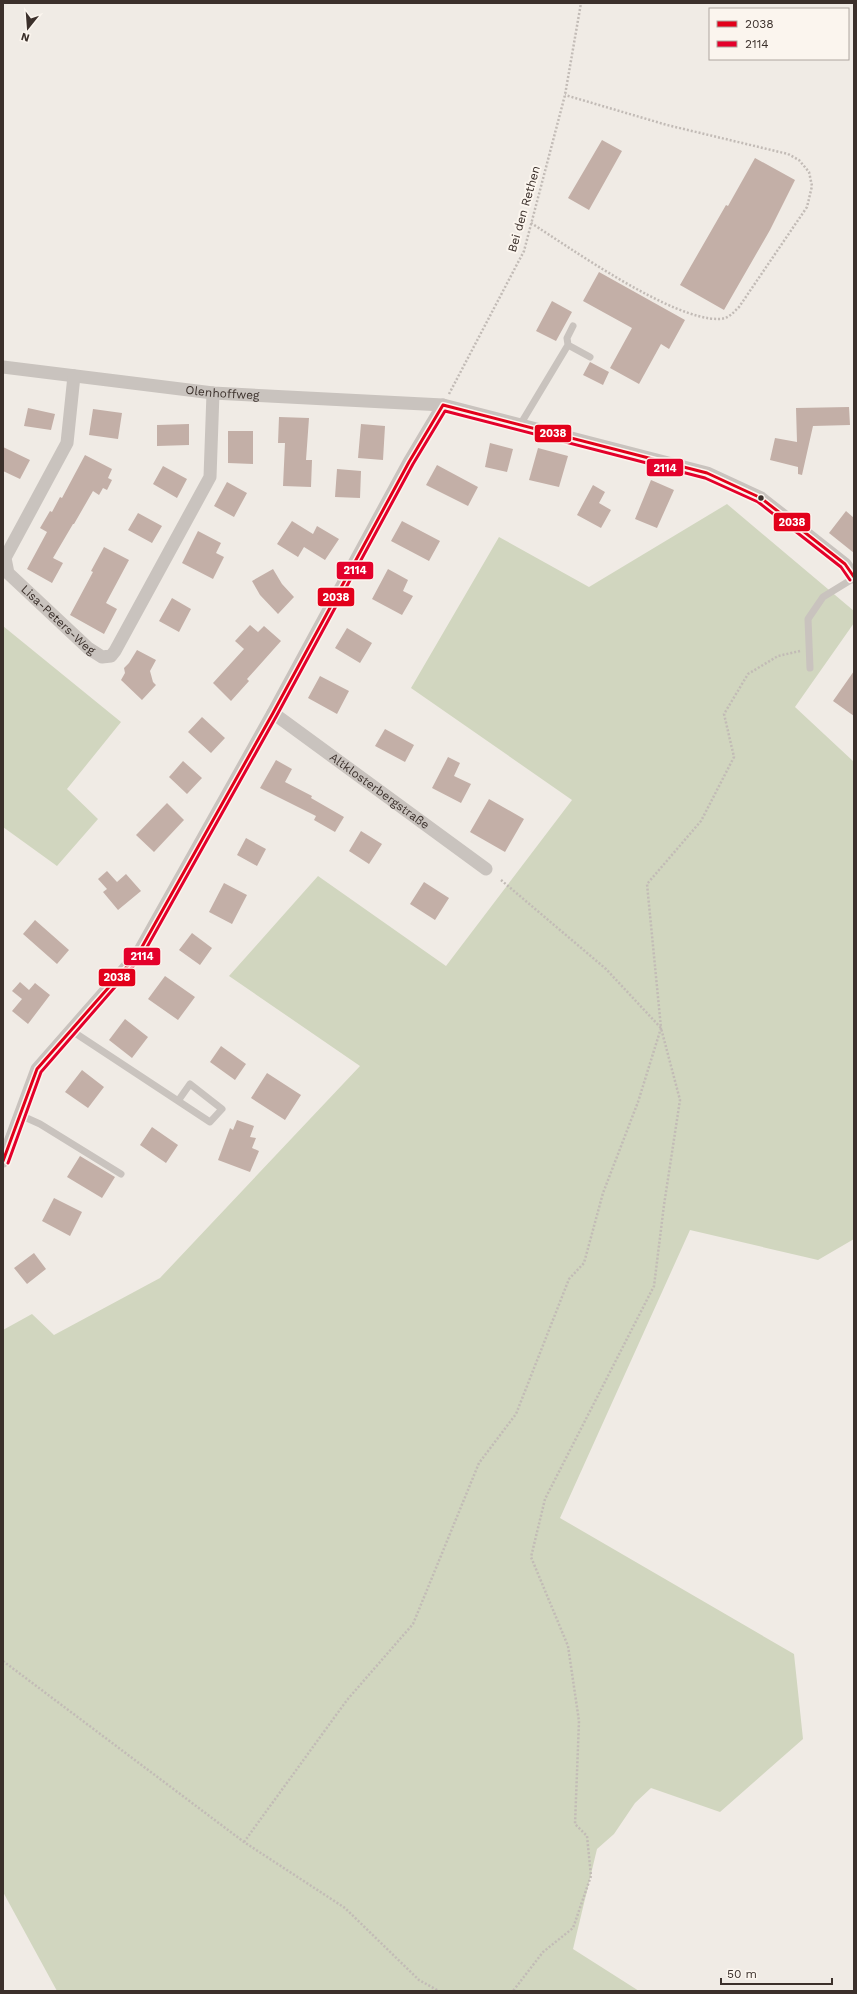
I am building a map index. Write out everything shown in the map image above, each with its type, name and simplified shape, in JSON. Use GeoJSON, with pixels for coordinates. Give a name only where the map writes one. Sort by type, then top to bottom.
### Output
{"type":"FeatureCollection","features":[{"type":"Feature","properties":{"kind":"street","name":"Olenhoffweg"},"geometry":{"type":"LineString","coordinates":[[3,367],[213,393],[443,405],[707,473],[761,498],[845,564],[854,578]]}},
{"type":"Feature","properties":{"kind":"street","name":"Lisa-Peters-Weg"},"geometry":{"type":"LineString","coordinates":[[74,376],[67,443],[5,558],[8,573],[88,648],[102,657],[111,656],[115,651],[210,477],[213,393]]}},
{"type":"Feature","properties":{"kind":"street"},"geometry":{"type":"LineString","coordinates":[[3,1161],[37,1069],[72,1031],[138,954],[273,713],[409,462],[443,405]]}},
{"type":"Feature","properties":{"kind":"street","name":"Altklosterbergstraße"},"geometry":{"type":"LineString","coordinates":[[273,713],[486,868]]}},
{"type":"Feature","properties":{"kind":"lane"},"geometry":{"type":"LineString","coordinates":[[520,425],[568,345],[567,338],[573,326]]}},
{"type":"Feature","properties":{"kind":"lane"},"geometry":{"type":"LineString","coordinates":[[568,345],[590,357]]}},
{"type":"Feature","properties":{"kind":"lane"},"geometry":{"type":"LineString","coordinates":[[810,668],[808,619],[823,596],[854,578]]}},
{"type":"Feature","properties":{"kind":"lane"},"geometry":{"type":"LineString","coordinates":[[72,1031],[178,1101],[210,1122],[222,1109],[190,1084],[178,1101]]}},
{"type":"Feature","properties":{"kind":"lane"},"geometry":{"type":"LineString","coordinates":[[20,1115],[40,1124],[121,1174]]}},
{"type":"Feature","properties":{"kind":"path","name":"Bei den Rethen"},"geometry":{"type":"LineString","coordinates":[[443,405],[524,251],[565,95],[581,3]]}},
{"type":"Feature","properties":{"kind":"path"},"geometry":{"type":"LineString","coordinates":[[531,223],[643,292],[701,317],[720,319],[730,316],[739,307],[807,207],[812,186],[809,172],[799,160],[788,154],[667,126],[565,95]]}},
{"type":"Feature","properties":{"kind":"path"},"geometry":{"type":"LineString","coordinates":[[513,1991],[543,1952],[573,1928],[591,1876],[587,1836],[575,1824],[579,1721],[568,1646],[531,1557],[545,1499],[654,1286],[664,1205],[680,1100],[661,1028],[647,884],[701,821],[734,758],[724,714],[748,674],[778,656],[809,649]]}},
{"type":"Feature","properties":{"kind":"path"},"geometry":{"type":"LineString","coordinates":[[501,880],[606,969],[661,1028]]}},
{"type":"Feature","properties":{"kind":"path"},"geometry":{"type":"LineString","coordinates":[[244,1842],[347,1700],[413,1624],[479,1463],[516,1414],[569,1279],[584,1263],[603,1193],[638,1102],[661,1028]]}},
{"type":"Feature","properties":{"kind":"path"},"geometry":{"type":"LineString","coordinates":[[3,1661],[244,1842],[345,1908],[419,1980],[439,1991]]}},
{"type":"Feature","properties":{"kind":"green space"},"geometry":{"type":"Polygon","coordinates":[[[727,504],[854,611],[854,623],[795,707],[854,762],[854,1239],[818,1260],[690,1230],[560,1518],[794,1654],[803,1739],[720,1812],[651,1788],[635,1803],[614,1834],[597,1849],[573,1949],[639,1991],[57,1991],[3,1892],[3,1330],[32,1314],[54,1335],[160,1278],[360,1066],[229,976],[318,876],[446,966],[572,800],[411,688],[499,537],[589,587],[727,504]]]}},
{"type":"Feature","properties":{"kind":"green space"},"geometry":{"type":"Polygon","coordinates":[[[3,626],[121,722],[67,789],[98,819],[57,866],[3,827],[3,626]]]}},
{"type":"Feature","properties":{"kind":"building"},"geometry":{"type":"Polygon","coordinates":[[[602,140],[622,151],[589,210],[568,198],[602,140]]]}},
{"type":"Feature","properties":{"kind":"building"},"geometry":{"type":"Polygon","coordinates":[[[755,158],[795,180],[770,230],[724,310],[680,285],[755,158]]]}},
{"type":"Feature","properties":{"kind":"building"},"geometry":{"type":"Polygon","coordinates":[[[599,272],[685,320],[669,349],[661,344],[639,384],[610,368],[632,328],[583,301],[599,272]]]}},
{"type":"Feature","properties":{"kind":"building"},"geometry":{"type":"Polygon","coordinates":[[[552,301],[572,312],[556,341],[536,331],[552,301]]]}},
{"type":"Feature","properties":{"kind":"building"},"geometry":{"type":"Polygon","coordinates":[[[590,362],[609,372],[603,385],[583,375],[590,362]]]}},
{"type":"Feature","properties":{"kind":"building"},"geometry":{"type":"Polygon","coordinates":[[[849,407],[850,425],[813,426],[802,475],[798,474],[798,467],[770,460],[775,438],[797,442],[796,408],[849,407]]]}},
{"type":"Feature","properties":{"kind":"building"},"geometry":{"type":"Polygon","coordinates":[[[28,408],[55,414],[51,430],[24,426],[28,408]]]}},
{"type":"Feature","properties":{"kind":"building"},"geometry":{"type":"Polygon","coordinates":[[[93,409],[122,413],[118,439],[89,435],[93,409]]]}},
{"type":"Feature","properties":{"kind":"building"},"geometry":{"type":"Polygon","coordinates":[[[279,417],[309,418],[306,460],[312,460],[311,487],[283,486],[285,443],[278,443],[279,417]]]}},
{"type":"Feature","properties":{"kind":"building"},"geometry":{"type":"Polygon","coordinates":[[[189,424],[189,445],[157,446],[157,425],[189,424]]]}},
{"type":"Feature","properties":{"kind":"building"},"geometry":{"type":"Polygon","coordinates":[[[361,424],[385,426],[383,460],[358,458],[361,424]]]}},
{"type":"Feature","properties":{"kind":"building"},"geometry":{"type":"Polygon","coordinates":[[[228,431],[253,431],[253,464],[228,463],[228,431]]]}},
{"type":"Feature","properties":{"kind":"building"},"geometry":{"type":"Polygon","coordinates":[[[490,443],[513,449],[507,472],[485,467],[490,443]]]}},
{"type":"Feature","properties":{"kind":"building"},"geometry":{"type":"Polygon","coordinates":[[[3,447],[30,460],[20,479],[3,471],[3,447]]]}},
{"type":"Feature","properties":{"kind":"building"},"geometry":{"type":"Polygon","coordinates":[[[538,448],[568,456],[559,487],[529,480],[538,448]]]}},
{"type":"Feature","properties":{"kind":"building"},"geometry":{"type":"Polygon","coordinates":[[[85,455],[112,469],[108,478],[112,480],[107,490],[103,488],[99,495],[93,491],[53,558],[63,563],[52,583],[27,569],[47,532],[40,528],[50,511],[52,512],[60,497],[62,498],[85,455]]]}},
{"type":"Feature","properties":{"kind":"building"},"geometry":{"type":"Polygon","coordinates":[[[437,465],[478,487],[468,506],[426,485],[437,465]]]}},
{"type":"Feature","properties":{"kind":"building"},"geometry":{"type":"Polygon","coordinates":[[[163,466],[187,479],[177,498],[153,484],[163,466]]]}},
{"type":"Feature","properties":{"kind":"building"},"geometry":{"type":"Polygon","coordinates":[[[337,469],[361,471],[360,498],[335,497],[337,469]]]}},
{"type":"Feature","properties":{"kind":"building"},"geometry":{"type":"Polygon","coordinates":[[[651,480],[674,490],[657,528],[635,519],[651,480]]]}},
{"type":"Feature","properties":{"kind":"building"},"geometry":{"type":"Polygon","coordinates":[[[227,482],[247,493],[234,517],[214,506],[227,482]]]}},
{"type":"Feature","properties":{"kind":"building"},"geometry":{"type":"Polygon","coordinates":[[[593,485],[605,492],[599,503],[611,510],[601,528],[577,515],[593,485]]]}},
{"type":"Feature","properties":{"kind":"building"},"geometry":{"type":"Polygon","coordinates":[[[846,511],[854,518],[854,553],[829,533],[846,511]]]}},
{"type":"Feature","properties":{"kind":"building"},"geometry":{"type":"Polygon","coordinates":[[[138,513],[162,526],[152,543],[128,530],[138,513]]]}},
{"type":"Feature","properties":{"kind":"building"},"geometry":{"type":"Polygon","coordinates":[[[292,521],[313,534],[317,526],[339,539],[325,560],[304,547],[298,557],[277,544],[292,521]]]}},
{"type":"Feature","properties":{"kind":"building"},"geometry":{"type":"Polygon","coordinates":[[[402,521],[440,541],[429,561],[391,541],[402,521]]]}},
{"type":"Feature","properties":{"kind":"building"},"geometry":{"type":"Polygon","coordinates":[[[198,531],[221,543],[216,553],[224,557],[213,579],[182,563],[198,531]]]}},
{"type":"Feature","properties":{"kind":"building"},"geometry":{"type":"Polygon","coordinates":[[[104,547],[129,560],[106,603],[117,609],[104,634],[70,615],[93,572],[91,571],[104,547]]]}},
{"type":"Feature","properties":{"kind":"building"},"geometry":{"type":"Polygon","coordinates":[[[273,569],[282,584],[294,597],[278,614],[260,595],[252,581],[273,569]]]}},
{"type":"Feature","properties":{"kind":"building"},"geometry":{"type":"Polygon","coordinates":[[[388,569],[408,580],[403,591],[413,596],[402,615],[372,599],[388,569]]]}},
{"type":"Feature","properties":{"kind":"building"},"geometry":{"type":"Polygon","coordinates":[[[172,598],[191,609],[179,632],[159,621],[172,598]]]}},
{"type":"Feature","properties":{"kind":"building"},"geometry":{"type":"Polygon","coordinates":[[[250,625],[258,632],[264,626],[281,641],[247,679],[249,681],[231,701],[213,683],[244,649],[235,641],[250,625]]]}},
{"type":"Feature","properties":{"kind":"building"},"geometry":{"type":"Polygon","coordinates":[[[347,628],[372,643],[360,663],[335,648],[347,628]]]}},
{"type":"Feature","properties":{"kind":"building"},"geometry":{"type":"Polygon","coordinates":[[[137,650],[156,660],[150,671],[153,682],[156,685],[142,700],[121,680],[125,673],[124,668],[137,650]]]}},
{"type":"Feature","properties":{"kind":"building"},"geometry":{"type":"Polygon","coordinates":[[[854,671],[854,716],[833,701],[854,671]]]}},
{"type":"Feature","properties":{"kind":"building"},"geometry":{"type":"Polygon","coordinates":[[[320,676],[349,691],[337,714],[308,698],[320,676]]]}},
{"type":"Feature","properties":{"kind":"building"},"geometry":{"type":"Polygon","coordinates":[[[202,717],[225,738],[211,753],[188,732],[202,717]]]}},
{"type":"Feature","properties":{"kind":"building"},"geometry":{"type":"Polygon","coordinates":[[[385,729],[414,745],[405,762],[375,746],[385,729]]]}},
{"type":"Feature","properties":{"kind":"building"},"geometry":{"type":"Polygon","coordinates":[[[448,757],[460,763],[454,776],[471,784],[461,803],[432,788],[448,757]]]}},
{"type":"Feature","properties":{"kind":"building"},"geometry":{"type":"Polygon","coordinates":[[[276,760],[292,769],[285,782],[312,796],[311,798],[344,817],[335,832],[314,820],[316,816],[260,788],[276,760]]]}},
{"type":"Feature","properties":{"kind":"building"},"geometry":{"type":"Polygon","coordinates":[[[183,761],[202,778],[187,794],[169,777],[183,761]]]}},
{"type":"Feature","properties":{"kind":"building"},"geometry":{"type":"Polygon","coordinates":[[[489,799],[524,819],[505,852],[470,832],[489,799]]]}},
{"type":"Feature","properties":{"kind":"building"},"geometry":{"type":"Polygon","coordinates":[[[167,803],[184,820],[154,852],[136,835],[167,803]]]}},
{"type":"Feature","properties":{"kind":"building"},"geometry":{"type":"Polygon","coordinates":[[[361,831],[382,844],[369,864],[349,851],[361,831]]]}},
{"type":"Feature","properties":{"kind":"building"},"geometry":{"type":"Polygon","coordinates":[[[246,838],[266,849],[257,866],[237,855],[246,838]]]}},
{"type":"Feature","properties":{"kind":"building"},"geometry":{"type":"Polygon","coordinates":[[[107,871],[117,882],[126,874],[141,891],[118,910],[103,892],[107,889],[98,879],[107,871]]]}},
{"type":"Feature","properties":{"kind":"building"},"geometry":{"type":"Polygon","coordinates":[[[424,882],[449,898],[435,920],[410,904],[424,882]]]}},
{"type":"Feature","properties":{"kind":"building"},"geometry":{"type":"Polygon","coordinates":[[[224,883],[247,895],[232,924],[209,912],[224,883]]]}},
{"type":"Feature","properties":{"kind":"building"},"geometry":{"type":"Polygon","coordinates":[[[35,920],[69,950],[57,964],[23,934],[35,920]]]}},
{"type":"Feature","properties":{"kind":"building"},"geometry":{"type":"Polygon","coordinates":[[[192,933],[212,948],[200,965],[179,950],[192,933]]]}},
{"type":"Feature","properties":{"kind":"building"},"geometry":{"type":"Polygon","coordinates":[[[165,976],[195,997],[178,1020],[148,999],[165,976]]]}},
{"type":"Feature","properties":{"kind":"building"},"geometry":{"type":"Polygon","coordinates":[[[20,982],[29,990],[35,983],[50,995],[28,1024],[12,1011],[22,999],[12,991],[20,982]]]}},
{"type":"Feature","properties":{"kind":"building"},"geometry":{"type":"Polygon","coordinates":[[[125,1019],[148,1037],[132,1058],[109,1040],[125,1019]]]}},
{"type":"Feature","properties":{"kind":"building"},"geometry":{"type":"Polygon","coordinates":[[[221,1046],[246,1064],[235,1080],[210,1062],[221,1046]]]}},
{"type":"Feature","properties":{"kind":"building"},"geometry":{"type":"Polygon","coordinates":[[[82,1070],[104,1087],[88,1108],[65,1092],[82,1070]]]}},
{"type":"Feature","properties":{"kind":"building"},"geometry":{"type":"Polygon","coordinates":[[[267,1073],[301,1095],[285,1120],[251,1098],[267,1073]]]}},
{"type":"Feature","properties":{"kind":"building"},"geometry":{"type":"Polygon","coordinates":[[[237,1120],[254,1126],[250,1137],[256,1138],[252,1148],[259,1151],[250,1172],[218,1160],[230,1128],[233,1130],[237,1120]]]}},
{"type":"Feature","properties":{"kind":"building"},"geometry":{"type":"Polygon","coordinates":[[[152,1127],[178,1145],[166,1163],[140,1145],[152,1127]]]}},
{"type":"Feature","properties":{"kind":"building"},"geometry":{"type":"Polygon","coordinates":[[[80,1156],[115,1177],[102,1198],[67,1177],[80,1156]]]}},
{"type":"Feature","properties":{"kind":"building"},"geometry":{"type":"Polygon","coordinates":[[[54,1198],[82,1212],[70,1236],[42,1221],[54,1198]]]}},
{"type":"Feature","properties":{"kind":"building"},"geometry":{"type":"Polygon","coordinates":[[[34,1253],[46,1269],[27,1284],[14,1268],[34,1253]]]}},
{"type":"Feature","properties":{"kind":"transit line","name":"2038"},"geometry":{"type":"LineString","coordinates":[[443,405],[707,473],[761,498],[845,564],[854,577]]}},
{"type":"Feature","properties":{"kind":"transit line","name":"2038"},"geometry":{"type":"LineString","coordinates":[[3,1161],[37,1069],[138,954],[273,713],[409,462],[443,405]]}},
{"type":"Feature","properties":{"kind":"transit line","name":"2114"},"geometry":{"type":"LineString","coordinates":[[8,1163],[41,1072],[142,956],[277,715],[413,464],[445,411],[705,478],[758,502],[841,567],[850,580]]}}]}
